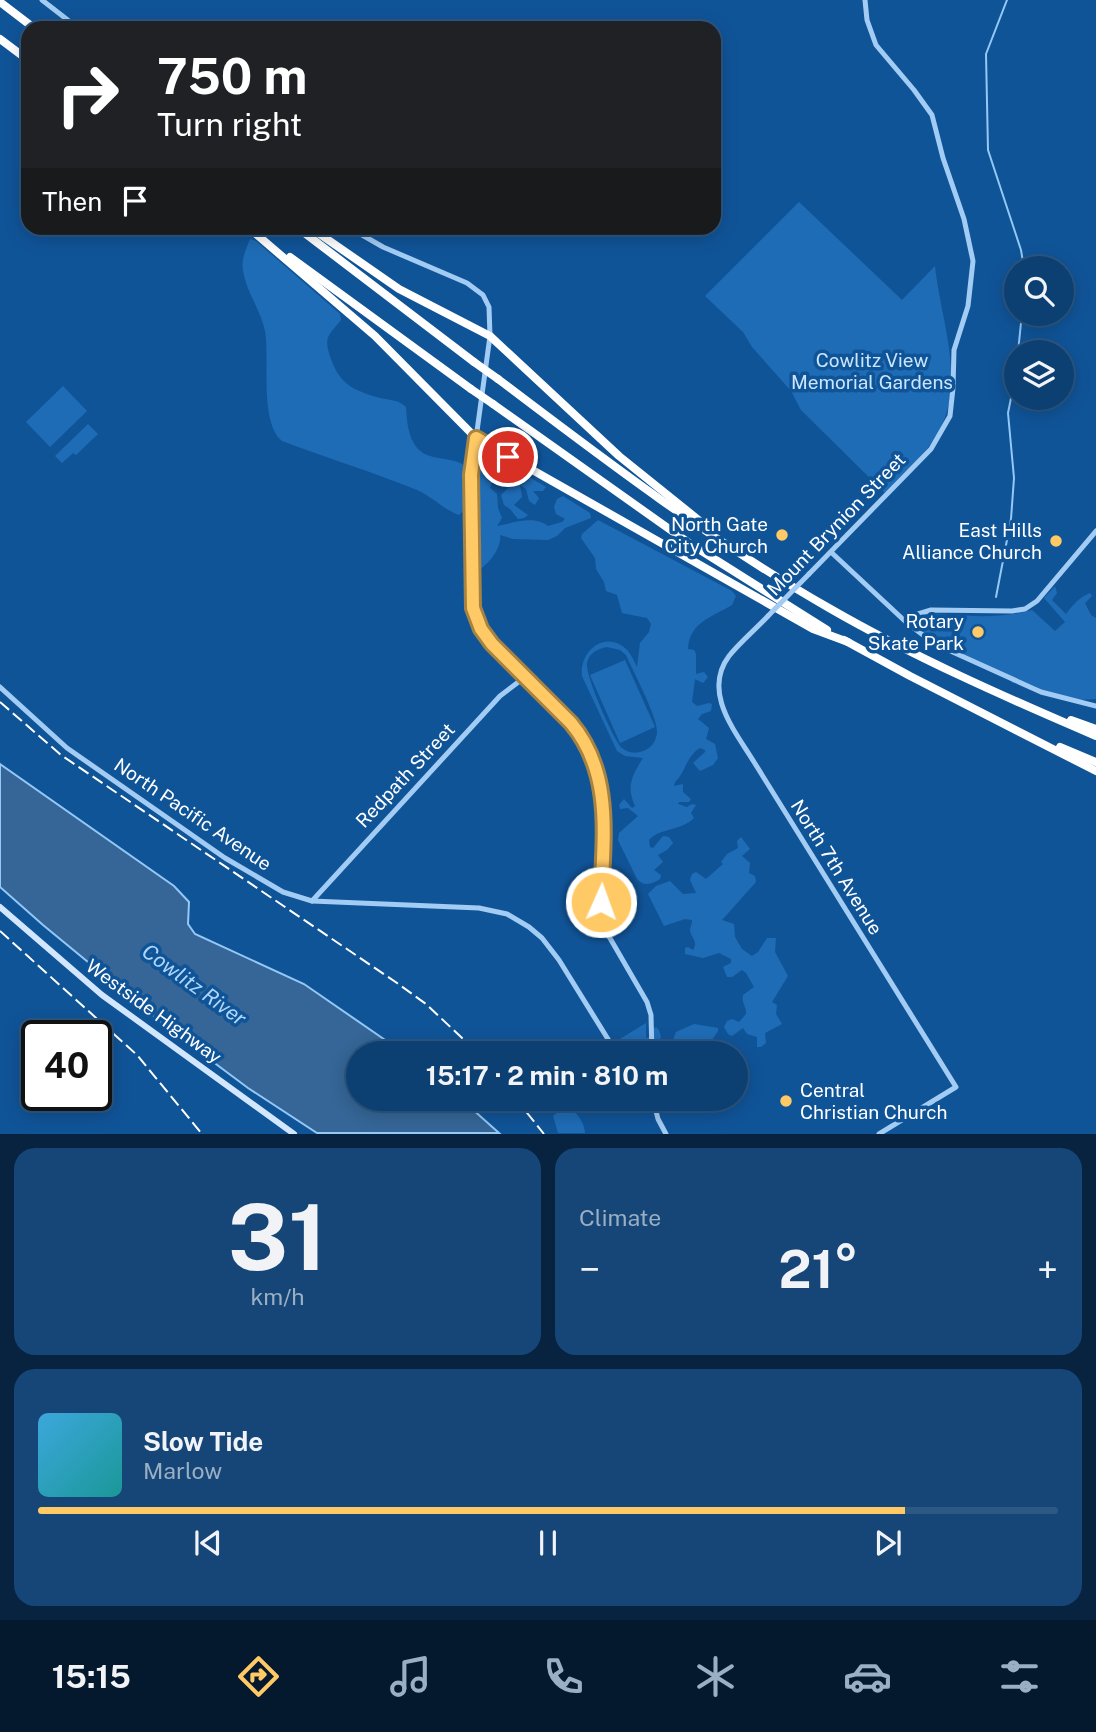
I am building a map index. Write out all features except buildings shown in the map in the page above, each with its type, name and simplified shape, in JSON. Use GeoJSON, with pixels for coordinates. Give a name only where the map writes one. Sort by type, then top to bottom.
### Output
{"type":"FeatureCollection","features":[{"type":"Feature","properties":{"kind":"highway"},"geometry":{"type":"LineString","coordinates":[[0,2],[25,21]]}},
{"type":"Feature","properties":{"kind":"highway"},"geometry":{"type":"LineString","coordinates":[[0,39],[21,55]]}},
{"type":"Feature","properties":{"kind":"highway"},"geometry":{"type":"LineString","coordinates":[[258,235],[375,336],[476,438],[813,629],[848,642]]}},
{"type":"Feature","properties":{"kind":"highway"},"geometry":{"type":"LineString","coordinates":[[260,235],[471,389],[689,543],[786,607],[1096,771]]}},
{"type":"Feature","properties":{"kind":"highway"},"geometry":{"type":"LineString","coordinates":[[307,235],[646,492],[729,547],[848,619],[1006,697],[1096,736]]}},
{"type":"Feature","properties":{"kind":"highway"},"geometry":{"type":"LineString","coordinates":[[321,235],[399,289],[490,336],[620,456],[729,547]]}},
{"type":"Feature","properties":{"kind":"highway"},"geometry":{"type":"LineString","coordinates":[[1006,697],[1096,729]]}},
{"type":"Feature","properties":{"kind":"highway"},"geometry":{"type":"LineString","coordinates":[[1018,731],[1096,762]]}},
{"type":"Feature","properties":{"kind":"main road","name":"Westside Highway"},"geometry":{"type":"LineString","coordinates":[[0,907],[102,995],[294,1133]]}},
{"type":"Feature","properties":{"kind":"street"},"geometry":{"type":"LineString","coordinates":[[42,0],[69,21]]}},
{"type":"Feature","properties":{"kind":"street","name":"Mount Brynion Street"},"geometry":{"type":"LineString","coordinates":[[729,657],[931,449],[944,428],[952,404],[954,350],[971,290],[973,261],[969,241],[932,115],[876,45],[867,20],[864,0]]}},
{"type":"Feature","properties":{"kind":"street"},"geometry":{"type":"LineString","coordinates":[[362,235],[476,288],[489,307],[490,336],[471,475],[473,608],[486,635],[580,733],[596,764],[602,790],[603,921],[607,933],[647,1002],[651,1015],[652,1041]]}},
{"type":"Feature","properties":{"kind":"street"},"geometry":{"type":"LineString","coordinates":[[907,623],[918,614],[931,610],[1025,609],[1037,601],[1096,531]]}},
{"type":"Feature","properties":{"kind":"street"},"geometry":{"type":"LineString","coordinates":[[832,553],[907,623],[935,644],[1041,692],[1096,706]]}},
{"type":"Feature","properties":{"kind":"street","name":"North 7th Avenue"},"geometry":{"type":"LineString","coordinates":[[729,657],[721,672],[719,684],[720,701],[727,717],[956,1087],[879,1133]]}},
{"type":"Feature","properties":{"kind":"street","name":"Redpath Street"},"geometry":{"type":"LineString","coordinates":[[312,901],[491,705],[526,677]]}},
{"type":"Feature","properties":{"kind":"street","name":"North Pacific Avenue"},"geometry":{"type":"LineString","coordinates":[[0,687],[67,748],[225,858],[283,892],[312,901],[479,908],[507,914],[529,927],[553,951],[609,1041]]}},
{"type":"Feature","properties":{"kind":"street"},"geometry":{"type":"LineString","coordinates":[[656,1111],[666,1133]]}},
{"type":"Feature","properties":{"kind":"green space","name":"Cowlitz View Memorial Gardens"},"geometry":{"type":"Polygon","coordinates":[[[799,202],[902,300],[935,266],[951,368],[948,408],[930,445],[885,493],[801,410],[791,391],[752,347],[743,332],[705,296],[799,202]]]}},
{"type":"Feature","properties":{"kind":"green space"},"geometry":{"type":"Polygon","coordinates":[[[250,239],[256,241],[340,314],[341,320],[330,334],[327,346],[335,368],[344,381],[363,393],[406,407],[410,436],[423,453],[464,465],[463,511],[459,515],[417,490],[282,441],[275,432],[268,405],[265,331],[243,270],[243,258],[250,239]]]}},
{"type":"Feature","properties":{"kind":"green space"},"geometry":{"type":"Polygon","coordinates":[[[63,386],[87,411],[50,447],[26,422],[63,386]]]}},
{"type":"Feature","properties":{"kind":"green space"},"geometry":{"type":"Polygon","coordinates":[[[88,424],[98,434],[76,455],[73,453],[62,463],[55,456],[88,424]]]}},
{"type":"Feature","properties":{"kind":"green space"},"geometry":{"type":"Polygon","coordinates":[[[480,451],[546,487],[543,491],[533,491],[539,498],[535,505],[529,501],[526,489],[520,485],[522,497],[514,505],[528,515],[518,519],[504,505],[501,495],[510,486],[509,478],[503,475],[493,480],[490,488],[497,494],[502,518],[497,526],[523,521],[536,521],[548,526],[562,522],[565,519],[556,514],[554,507],[557,499],[563,496],[590,513],[591,518],[565,528],[548,540],[513,539],[500,535],[494,555],[478,570],[472,551],[477,542],[473,507],[478,472],[474,464],[476,454],[480,451]]]}},
{"type":"Feature","properties":{"kind":"green space"},"geometry":{"type":"Polygon","coordinates":[[[598,520],[732,591],[736,596],[732,605],[698,626],[689,640],[688,649],[694,650],[696,654],[696,674],[704,672],[708,677],[703,683],[695,679],[692,702],[697,706],[712,704],[711,711],[702,714],[698,719],[709,728],[706,739],[715,744],[718,758],[713,765],[700,771],[693,763],[705,752],[700,748],[692,755],[675,782],[674,786],[683,784],[683,792],[691,799],[678,804],[687,807],[696,805],[691,813],[694,818],[683,825],[658,833],[649,840],[650,847],[653,848],[663,836],[669,837],[673,843],[658,855],[663,862],[654,870],[661,875],[660,879],[648,884],[637,879],[618,840],[619,833],[638,816],[628,808],[620,809],[619,805],[624,799],[632,808],[635,806],[631,793],[632,781],[643,758],[625,756],[617,751],[582,676],[582,667],[584,659],[594,646],[609,641],[625,648],[637,667],[640,643],[649,632],[651,624],[647,618],[622,613],[617,595],[606,591],[596,569],[595,558],[581,538],[598,520]],[[607,647],[594,652],[587,663],[588,670],[612,733],[622,748],[638,752],[646,750],[653,743],[657,734],[656,724],[626,655],[620,650],[607,647]]]}},
{"type":"Feature","properties":{"kind":"green space"},"geometry":{"type":"Polygon","coordinates":[[[1055,586],[1057,593],[1052,600],[1066,614],[1082,597],[1090,593],[1092,596],[1085,603],[1091,615],[1096,618],[1096,699],[1079,700],[1039,690],[1024,682],[1012,683],[1009,676],[930,638],[915,625],[921,616],[928,614],[993,616],[1032,610],[1055,631],[1065,622],[1044,598],[1055,586]]]}},
{"type":"Feature","properties":{"kind":"green space"},"geometry":{"type":"Polygon","coordinates":[[[625,660],[655,727],[620,743],[590,675],[625,660]]]}},
{"type":"Feature","properties":{"kind":"green space"},"geometry":{"type":"Polygon","coordinates":[[[741,837],[750,849],[742,856],[750,863],[749,873],[755,876],[756,882],[722,920],[734,924],[735,937],[742,949],[752,956],[767,938],[776,938],[775,952],[788,976],[772,1002],[777,1005],[776,1014],[782,1024],[765,1033],[766,1043],[761,1047],[757,1047],[757,1037],[747,1034],[743,1028],[732,1036],[724,1027],[727,1021],[732,1019],[739,1022],[746,1014],[743,995],[754,987],[746,973],[742,970],[732,977],[727,977],[723,967],[731,963],[731,959],[719,953],[703,958],[685,954],[685,948],[693,950],[695,947],[690,929],[692,920],[685,919],[664,926],[648,894],[656,886],[670,881],[683,894],[696,893],[690,880],[692,874],[696,872],[706,879],[723,864],[721,862],[727,854],[738,848],[737,841],[741,837]]]}},
{"type":"Feature","properties":{"kind":"green space"},"geometry":{"type":"Polygon","coordinates":[[[646,1023],[646,1038],[650,1037],[656,1027],[661,1037],[659,1041],[617,1041],[646,1023]]]}},
{"type":"Feature","properties":{"kind":"green space"},"geometry":{"type":"Polygon","coordinates":[[[694,1024],[718,1028],[711,1041],[673,1041],[676,1032],[694,1024]]]}},
{"type":"Feature","properties":{"kind":"green space"},"geometry":{"type":"Polygon","coordinates":[[[559,1111],[573,1111],[579,1117],[585,1133],[558,1133],[553,1116],[559,1111]]]}},
{"type":"Feature","properties":{"kind":"water","name":"Cowlitz River"},"geometry":{"type":"Polygon","coordinates":[[[0,764],[174,886],[189,902],[188,924],[195,934],[304,984],[387,1041],[346,1041],[346,1111],[474,1111],[499,1133],[317,1133],[248,1088],[173,1032],[0,887],[0,764]]]}},
{"type":"Feature","properties":{"kind":"waterway"},"geometry":{"type":"LineString","coordinates":[[1007,0],[986,54],[988,150],[1022,256]]}},
{"type":"Feature","properties":{"kind":"waterway"},"geometry":{"type":"LineString","coordinates":[[1019,340],[1021,326]]}},
{"type":"Feature","properties":{"kind":"waterway"},"geometry":{"type":"LineString","coordinates":[[996,597],[1011,519],[1014,478],[1009,410]]}},
{"type":"Feature","properties":{"kind":"railway"},"geometry":{"type":"LineString","coordinates":[[0,702],[61,755],[397,983],[426,1004],[465,1041]]}},
{"type":"Feature","properties":{"kind":"railway"},"geometry":{"type":"LineString","coordinates":[[0,931],[137,1055],[202,1134]]}},
{"type":"Feature","properties":{"kind":"railway"},"geometry":{"type":"LineString","coordinates":[[526,1111],[544,1134]]}},
{"type":"Feature","properties":{"kind":"place","name":"North Gate City Church"},"geometry":{"type":"Point","coordinates":[782,535]}},
{"type":"Feature","properties":{"kind":"place","name":"East Hills Alliance Church"},"geometry":{"type":"Point","coordinates":[1056,541]}},
{"type":"Feature","properties":{"kind":"place","name":"Rotary Skate Park"},"geometry":{"type":"Point","coordinates":[978,632]}},
{"type":"Feature","properties":{"kind":"place","name":"Central Christian Church"},"geometry":{"type":"Point","coordinates":[786,1101]}},
{"type":"Feature","properties":{"kind":"route"},"geometry":{"type":"LineString","coordinates":[[508,457],[476,438],[471,475],[473,608],[481,629],[580,733],[596,764],[602,790],[601,902]]}}]}
